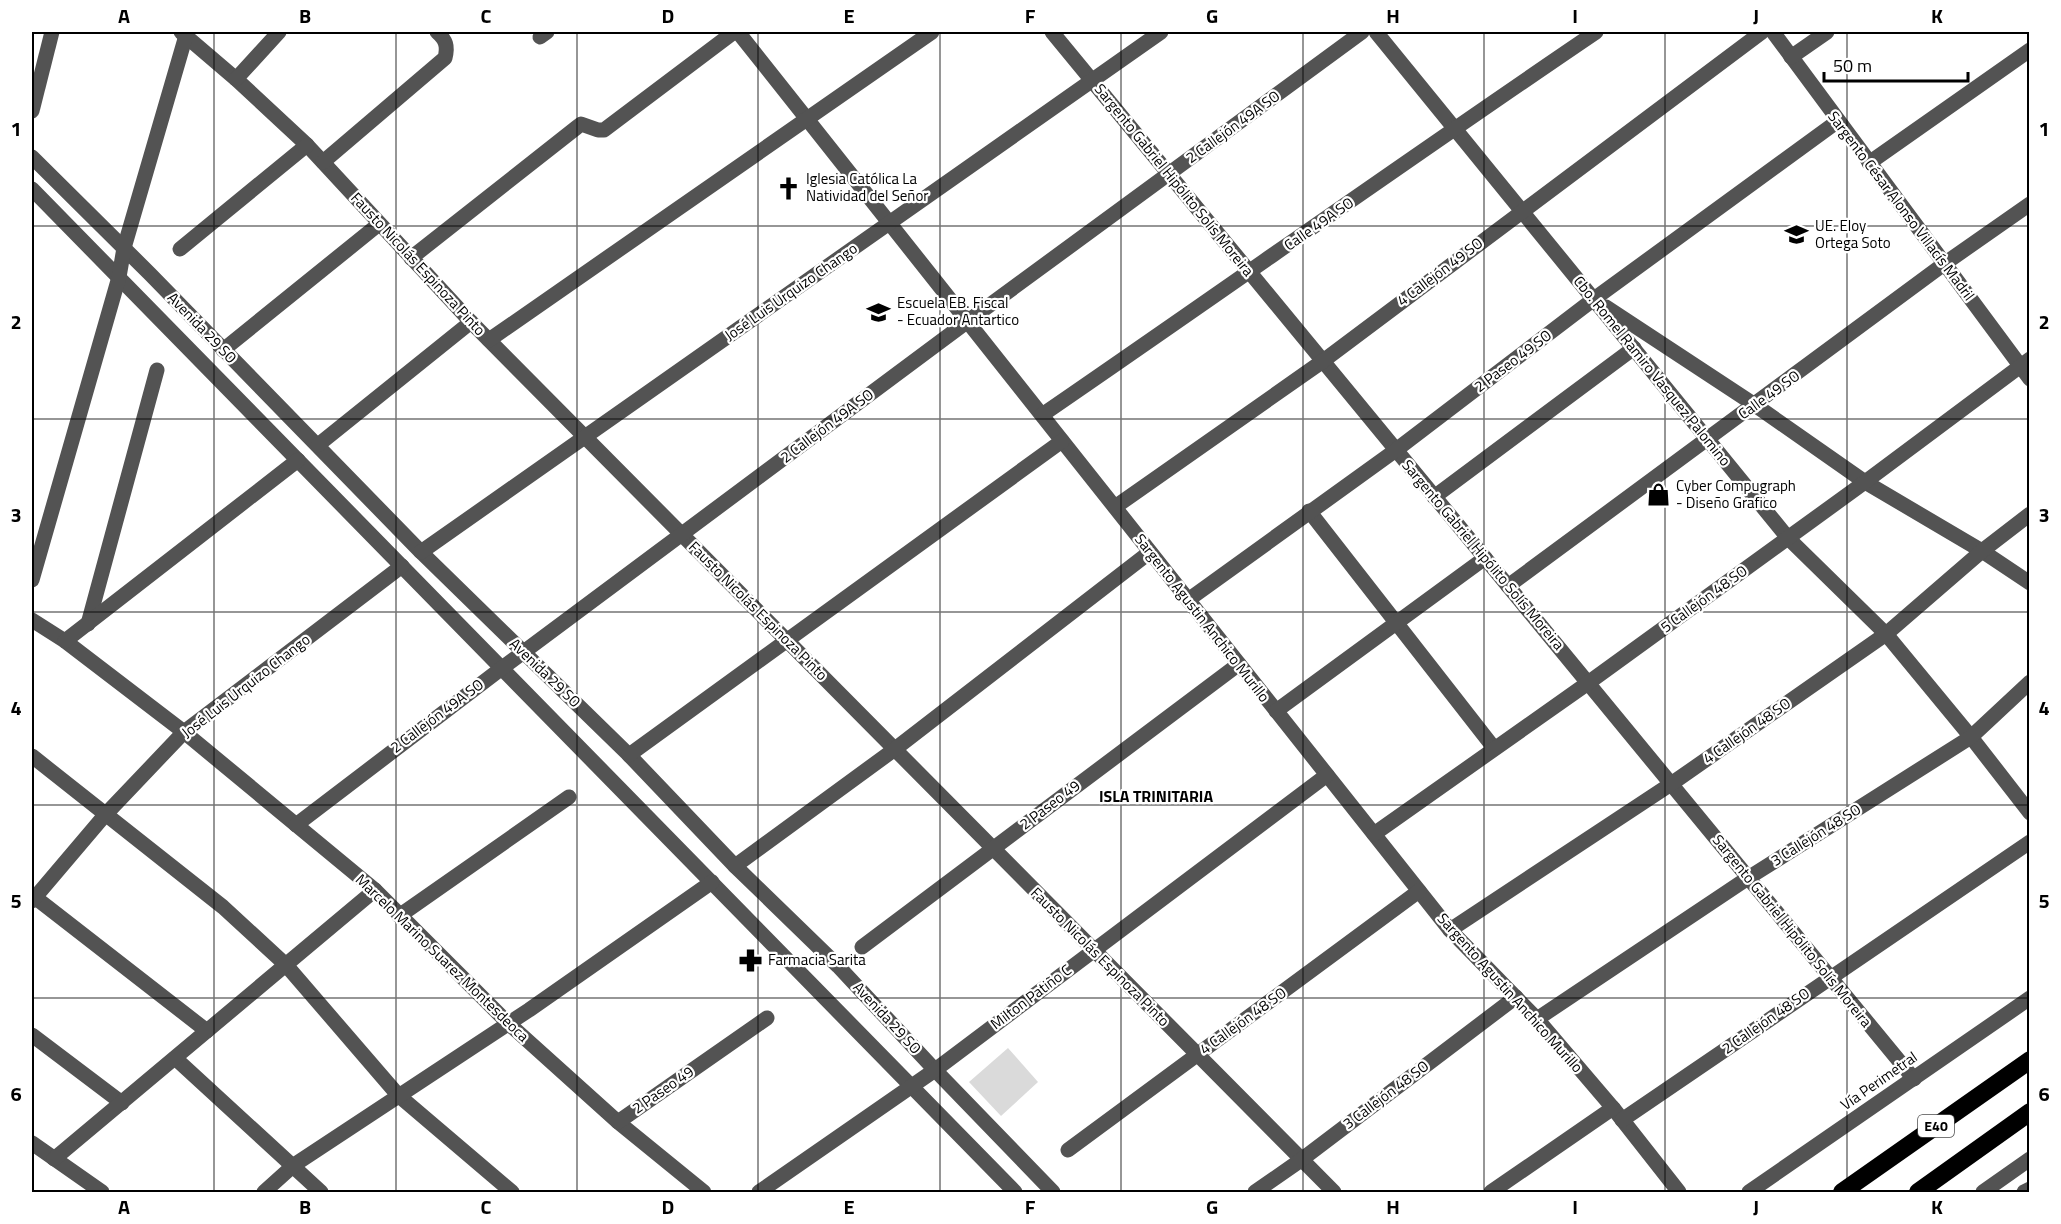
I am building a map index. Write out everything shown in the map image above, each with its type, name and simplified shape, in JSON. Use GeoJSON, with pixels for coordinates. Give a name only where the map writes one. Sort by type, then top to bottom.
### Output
{"type":"FeatureCollection","features":[{"type":"Feature","properties":{"kind":"highway","name":"E40"},"geometry":{"type":"LineString","coordinates":[[1842,1192],[2030,1060]]}},
{"type":"Feature","properties":{"kind":"highway"},"geometry":{"type":"LineString","coordinates":[[1918,1192],[2030,1112]]}},
{"type":"Feature","properties":{"kind":"street"},"geometry":{"type":"LineString","coordinates":[[32,111],[52,32]]}},
{"type":"Feature","properties":{"kind":"street"},"geometry":{"type":"LineString","coordinates":[[32,580],[119,277],[124,248],[185,32]]}},
{"type":"Feature","properties":{"kind":"street","name":"Fausto Nicolás Espinoza Pinto"},"geometry":{"type":"LineString","coordinates":[[185,32],[307,145],[471,322],[1334,1192]]}},
{"type":"Feature","properties":{"kind":"street"},"geometry":{"type":"LineString","coordinates":[[236,78],[279,32]]}},
{"type":"Feature","properties":{"kind":"street"},"geometry":{"type":"LineString","coordinates":[[323,162],[445,58],[447,48],[445,39],[437,32]]}},
{"type":"Feature","properties":{"kind":"street"},"geometry":{"type":"LineString","coordinates":[[411,258],[576,128],[582,124],[604,130],[736,32]]}},
{"type":"Feature","properties":{"kind":"street","name":"Sargento Agustin Anchico Murillo"},"geometry":{"type":"LineString","coordinates":[[736,32],[1450,930],[1537,1019],[1679,1192]]}},
{"type":"Feature","properties":{"kind":"street"},"geometry":{"type":"LineString","coordinates":[[489,340],[932,32]]}},
{"type":"Feature","properties":{"kind":"street","name":"Sargento Gabriel Hipólito Solís Moreira"},"geometry":{"type":"LineString","coordinates":[[1052,32],[1914,1079]]}},
{"type":"Feature","properties":{"kind":"street","name":"José Luis Urquizo Chango"},"geometry":{"type":"LineString","coordinates":[[421,552],[1161,32]]}},
{"type":"Feature","properties":{"kind":"street","name":"2 Callejón 49A SO"},"geometry":{"type":"LineString","coordinates":[[296,825],[502,668],[968,321],[1362,32]]}},
{"type":"Feature","properties":{"kind":"street","name":"Cbo. Romel Ramiro Vasquez Palomino"},"geometry":{"type":"LineString","coordinates":[[1376,32],[1788,538],[1886,634],[2030,813]]}},
{"type":"Feature","properties":{"kind":"street","name":"Calle 49A SO"},"geometry":{"type":"LineString","coordinates":[[1041,415],[1250,273],[1455,128],[1596,32]]}},
{"type":"Feature","properties":{"kind":"street","name":"4 Callejón 49 SO"},"geometry":{"type":"LineString","coordinates":[[1114,507],[1323,361],[1762,32]]}},
{"type":"Feature","properties":{"kind":"street","name":"Sargento César Alonso Villacís Madril"},"geometry":{"type":"LineString","coordinates":[[1773,32],[1944,264],[2025,363],[2030,379]]}},
{"type":"Feature","properties":{"kind":"street"},"geometry":{"type":"LineString","coordinates":[[1791,57],[1827,32]]}},
{"type":"Feature","properties":{"kind":"street"},"geometry":{"type":"LineString","coordinates":[[1869,163],[2030,50]]}},
{"type":"Feature","properties":{"kind":"street","name":"2 Paseo 49 SO"},"geometry":{"type":"LineString","coordinates":[[1188,600],[1396,450],[1594,299],[1838,121]]}},
{"type":"Feature","properties":{"kind":"street"},"geometry":{"type":"LineString","coordinates":[[180,249],[307,145]]}},
{"type":"Feature","properties":{"kind":"street","name":"Avenida 29 SO"},"geometry":{"type":"LineString","coordinates":[[32,157],[421,552],[629,755],[735,866],[838,966],[1053,1192]]}},
{"type":"Feature","properties":{"kind":"street","name":"Avenida 29 SO"},"geometry":{"type":"LineString","coordinates":[[32,189],[1015,1192]]}},
{"type":"Feature","properties":{"kind":"street","name":"Calle 49 SO"},"geometry":{"type":"LineString","coordinates":[[1508,586],[1944,264],[2030,204]]}},
{"type":"Feature","properties":{"kind":"street"},"geometry":{"type":"LineString","coordinates":[[223,350],[379,224]]}},
{"type":"Feature","properties":{"kind":"street"},"geometry":{"type":"LineString","coordinates":[[1594,299],[1755,405],[1865,482],[1982,551],[2030,583]]}},
{"type":"Feature","properties":{"kind":"street"},"geometry":{"type":"LineString","coordinates":[[318,445],[471,322]]}},
{"type":"Feature","properties":{"kind":"street"},"geometry":{"type":"LineString","coordinates":[[1434,497],[1634,348]]}},
{"type":"Feature","properties":{"kind":"street","name":"5 Callejón 48 SO"},"geometry":{"type":"LineString","coordinates":[[1374,834],[1588,683],[2025,363]]}},
{"type":"Feature","properties":{"kind":"street"},"geometry":{"type":"LineString","coordinates":[[88,624],[157,370]]}},
{"type":"Feature","properties":{"kind":"street"},"geometry":{"type":"LineString","coordinates":[[629,755],[1062,441]]}},
{"type":"Feature","properties":{"kind":"street"},"geometry":{"type":"LineString","coordinates":[[65,641],[298,460]]}},
{"type":"Feature","properties":{"kind":"street"},"geometry":{"type":"LineString","coordinates":[[1310,511],[1494,748]]}},
{"type":"Feature","properties":{"kind":"street","name":"4 Callejón 48 SO"},"geometry":{"type":"LineString","coordinates":[[1450,930],[1671,784],[1886,634],[1982,551],[2030,514]]}},
{"type":"Feature","properties":{"kind":"street"},"geometry":{"type":"LineString","coordinates":[[735,866],[895,749],[1150,552]]}},
{"type":"Feature","properties":{"kind":"street"},"geometry":{"type":"LineString","coordinates":[[1276,711],[1485,558]]}},
{"type":"Feature","properties":{"kind":"street","name":"José Luis Urquizo Chango"},"geometry":{"type":"LineString","coordinates":[[33,898],[105,815],[184,732],[402,566]]}},
{"type":"Feature","properties":{"kind":"street","name":"Marcelo Marino Suarez Montesdeoca"},"geometry":{"type":"LineString","coordinates":[[32,620],[65,641],[184,732],[375,891],[508,1023],[618,1122],[704,1192]]}},
{"type":"Feature","properties":{"kind":"street","name":"2 Paseo 49"},"geometry":{"type":"LineString","coordinates":[[862,947],[1239,664]]}},
{"type":"Feature","properties":{"kind":"street","name":"3 Callejón 48 SO"},"geometry":{"type":"LineString","coordinates":[[1537,1019],[1749,878],[1971,737],[2030,682]]}},
{"type":"Feature","properties":{"kind":"street"},"geometry":{"type":"LineString","coordinates":[[32,756],[223,908],[286,965],[398,1095],[512,1192]]}},
{"type":"Feature","properties":{"kind":"street","name":"Milton Patiño C"},"geometry":{"type":"LineString","coordinates":[[759,1192],[935,1070],[1327,775]]}},
{"type":"Feature","properties":{"kind":"street"},"geometry":{"type":"LineString","coordinates":[[399,916],[569,797]]}},
{"type":"Feature","properties":{"kind":"street","name":"2 Callejón 48 SO"},"geometry":{"type":"LineString","coordinates":[[1491,1192],[1617,1114],[1830,976],[2030,842]]}},
{"type":"Feature","properties":{"kind":"street"},"geometry":{"type":"LineString","coordinates":[[264,1192],[294,1165],[529,1010],[712,882]]}},
{"type":"Feature","properties":{"kind":"street"},"geometry":{"type":"LineString","coordinates":[[54,1159],[375,891]]}},
{"type":"Feature","properties":{"kind":"street","name":"4 Callejón 48 SO"},"geometry":{"type":"LineString","coordinates":[[1068,1150],[1419,891]]}},
{"type":"Feature","properties":{"kind":"street"},"geometry":{"type":"LineString","coordinates":[[33,898],[207,1031]]}},
{"type":"Feature","properties":{"kind":"street","name":"3 Callejón 48 SO"},"geometry":{"type":"LineString","coordinates":[[1255,1192],[1301,1160],[1516,997]]}},
{"type":"Feature","properties":{"kind":"street","name":"Vía Perimetral"},"geometry":{"type":"LineString","coordinates":[[1749,1192],[2030,998]]}},
{"type":"Feature","properties":{"kind":"street","name":"2 Paseo 49"},"geometry":{"type":"LineString","coordinates":[[618,1122],[767,1018]]}},
{"type":"Feature","properties":{"kind":"street"},"geometry":{"type":"LineString","coordinates":[[32,1035],[122,1103]]}},
{"type":"Feature","properties":{"kind":"street"},"geometry":{"type":"LineString","coordinates":[[175,1058],[321,1192]]}},
{"type":"Feature","properties":{"kind":"street"},"geometry":{"type":"LineString","coordinates":[[32,1143],[102,1192]]}},
{"type":"Feature","properties":{"kind":"street"},"geometry":{"type":"LineString","coordinates":[[1983,1192],[2030,1159]]}},
{"type":"Feature","properties":{"kind":"street"},"geometry":{"type":"LineString","coordinates":[[2024,1192],[2030,1189]]}},
{"type":"Feature","properties":{"kind":"shaded area"},"geometry":{"type":"Polygon","coordinates":[[[1008,1048],[1038,1082],[1001,1116],[969,1082],[1008,1048]]]}},
{"type":"Feature","properties":{"kind":"place","name":"Iglesia Católica La Natividad del Señor"},"geometry":{"type":"Point","coordinates":[788,188]}},
{"type":"Feature","properties":{"kind":"place","name":"UE. Eloy Ortega Soto"},"geometry":{"type":"Point","coordinates":[1797,235]}},
{"type":"Feature","properties":{"kind":"place","name":"Escuela EB. Fiscal - Ecuador Antartico"},"geometry":{"type":"Point","coordinates":[879,312]}},
{"type":"Feature","properties":{"kind":"place","name":"Cyber Compugraph - Diseño Grafico"},"geometry":{"type":"Point","coordinates":[1658,495]}},
{"type":"Feature","properties":{"kind":"place","name":"Farmacia Sarita"},"geometry":{"type":"Point","coordinates":[750,960]}},
{"type":"Feature","properties":{"kind":"district","name":"ISLA TRINITARIA"},"geometry":{"type":"Point","coordinates":[1156,796]}}]}
